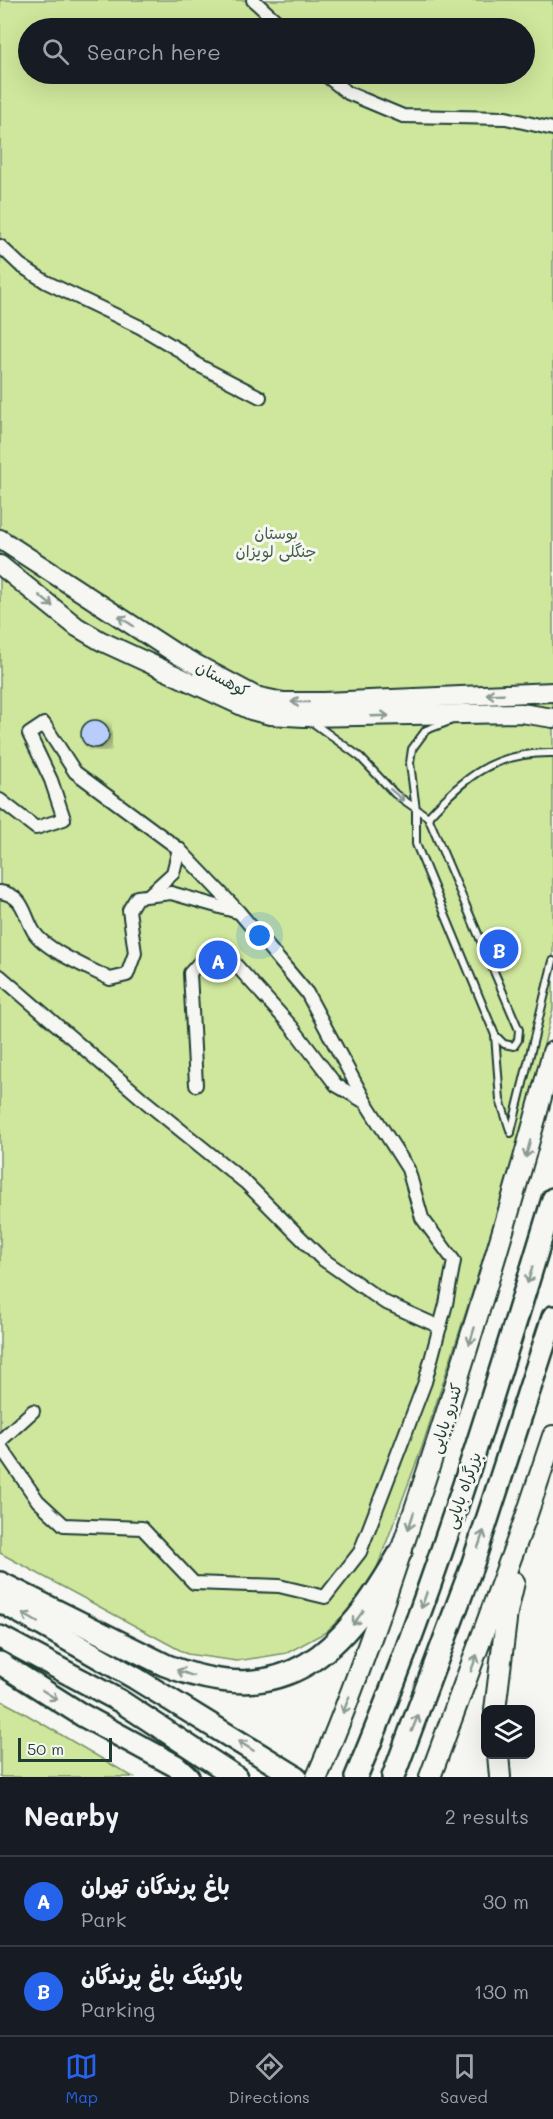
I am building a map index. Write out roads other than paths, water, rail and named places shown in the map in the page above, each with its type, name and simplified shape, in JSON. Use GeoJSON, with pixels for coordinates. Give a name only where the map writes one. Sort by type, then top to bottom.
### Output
{"type":"FeatureCollection","features":[{"type":"Feature","properties":{"kind":"highway","name":"بزرگراه بابایی"},"geometry":{"type":"LineString","coordinates":[[356,1777],[390,1694],[444,1543],[495,1391],[553,1199]]}},
{"type":"Feature","properties":{"kind":"highway","name":"بزرگراه بابایی"},"geometry":{"type":"LineString","coordinates":[[393,1777],[468,1577],[553,1317]]}},
{"type":"Feature","properties":{"kind":"highway"},"geometry":{"type":"LineString","coordinates":[[0,1583],[165,1665],[193,1676],[225,1683],[250,1682],[294,1671],[334,1645],[366,1607],[401,1551]]}},
{"type":"Feature","properties":{"kind":"highway"},"geometry":{"type":"LineString","coordinates":[[0,1601],[135,1678],[296,1777]]}},
{"type":"Feature","properties":{"kind":"highway"},"geometry":{"type":"LineString","coordinates":[[0,1637],[120,1701],[236,1777]]}},
{"type":"Feature","properties":{"kind":"highway"},"geometry":{"type":"LineString","coordinates":[[0,1663],[82,1715],[176,1766],[188,1777]]}},
{"type":"Feature","properties":{"kind":"main road","name":"کوهستان"},"geometry":{"type":"LineString","coordinates":[[0,539],[176,653],[255,696],[283,702],[553,692]]}},
{"type":"Feature","properties":{"kind":"main road","name":"کوهستان"},"geometry":{"type":"LineString","coordinates":[[0,565],[77,627],[101,641],[251,710],[270,715],[304,717],[521,712],[553,718]]}},
{"type":"Feature","properties":{"kind":"main road"},"geometry":{"type":"LineString","coordinates":[[77,627],[92,599]]}},
{"type":"Feature","properties":{"kind":"main road","name":"کندرو بابایی"},"geometry":{"type":"LineString","coordinates":[[319,1774],[368,1649],[458,1379],[517,1188],[553,1052]]}},
{"type":"Feature","properties":{"kind":"main road"},"geometry":{"type":"LineString","coordinates":[[430,1777],[529,1508],[553,1436]]}},
{"type":"Feature","properties":{"kind":"main road"},"geometry":{"type":"LineString","coordinates":[[496,1705],[507,1612],[529,1508]]}},
{"type":"Feature","properties":{"kind":"main road"},"geometry":{"type":"LineString","coordinates":[[498,1759],[500,1777]]}},
{"type":"Feature","properties":{"kind":"street"},"geometry":{"type":"LineString","coordinates":[[253,0],[274,18]]}},
{"type":"Feature","properties":{"kind":"street"},"geometry":{"type":"LineString","coordinates":[[337,84],[348,93],[403,116],[506,118],[553,129]]}},
{"type":"Feature","properties":{"kind":"street"},"geometry":{"type":"LineString","coordinates":[[0,246],[20,265],[46,282],[140,327],[179,350],[196,364],[260,397]]}},
{"type":"Feature","properties":{"kind":"street"},"geometry":{"type":"LineString","coordinates":[[0,800],[36,828],[64,819],[51,780],[29,734],[44,724],[75,772],[179,849],[239,912],[307,993],[366,1103],[408,1169],[422,1218],[454,1261],[425,1382],[360,1552],[325,1597],[279,1586],[194,1583],[142,1528],[64,1525],[38,1501],[0,1446]]}},
{"type":"Feature","properties":{"kind":"street"},"geometry":{"type":"LineString","coordinates":[[150,894],[173,873],[179,849]]}},
{"type":"Feature","properties":{"kind":"street"},"geometry":{"type":"LineString","coordinates":[[0,892],[9,893],[22,903],[34,934],[54,948],[110,979],[127,975],[135,953],[129,910],[137,897],[171,893],[239,912]]}},
{"type":"Feature","properties":{"kind":"street"},"geometry":{"type":"LineString","coordinates":[[196,1084],[190,973],[207,954],[234,964],[292,1027],[336,1085],[366,1103]]}},
{"type":"Feature","properties":{"kind":"street"},"geometry":{"type":"LineString","coordinates":[[0,976],[146,1102],[246,1183],[321,1258],[384,1302],[440,1327]]}},
{"type":"Feature","properties":{"kind":"street"},"geometry":{"type":"LineString","coordinates":[[0,1441],[33,1411]]}},
{"type":"Feature","properties":{"kind":"lane"},"geometry":{"type":"LineString","coordinates":[[483,713],[426,730],[417,739],[410,763],[416,810],[416,844],[495,1035],[500,1100],[510,1133],[553,961]]}},
{"type":"Feature","properties":{"kind":"lane"},"geometry":{"type":"LineString","coordinates":[[304,717],[360,757],[395,794],[428,817],[519,1030],[518,1040],[514,1046],[504,1044],[495,1035]]}},
{"type":"Feature","properties":{"kind":"lane"},"geometry":{"type":"LineString","coordinates":[[428,817],[462,781],[482,767],[533,753],[553,753]]}},
{"type":"Feature","properties":{"kind":"place","name":"پارکینگ باغ پرندگان"},"geometry":{"type":"Point","coordinates":[499,949]}},
{"type":"Feature","properties":{"kind":"place","name":"باغ پرندگان تهران"},"geometry":{"type":"Point","coordinates":[218,960]}},
{"type":"Feature","properties":{"kind":"park label","name":"بوستان جنگلی لویزان"},"geometry":{"type":"Point","coordinates":[276,541]}}]}
